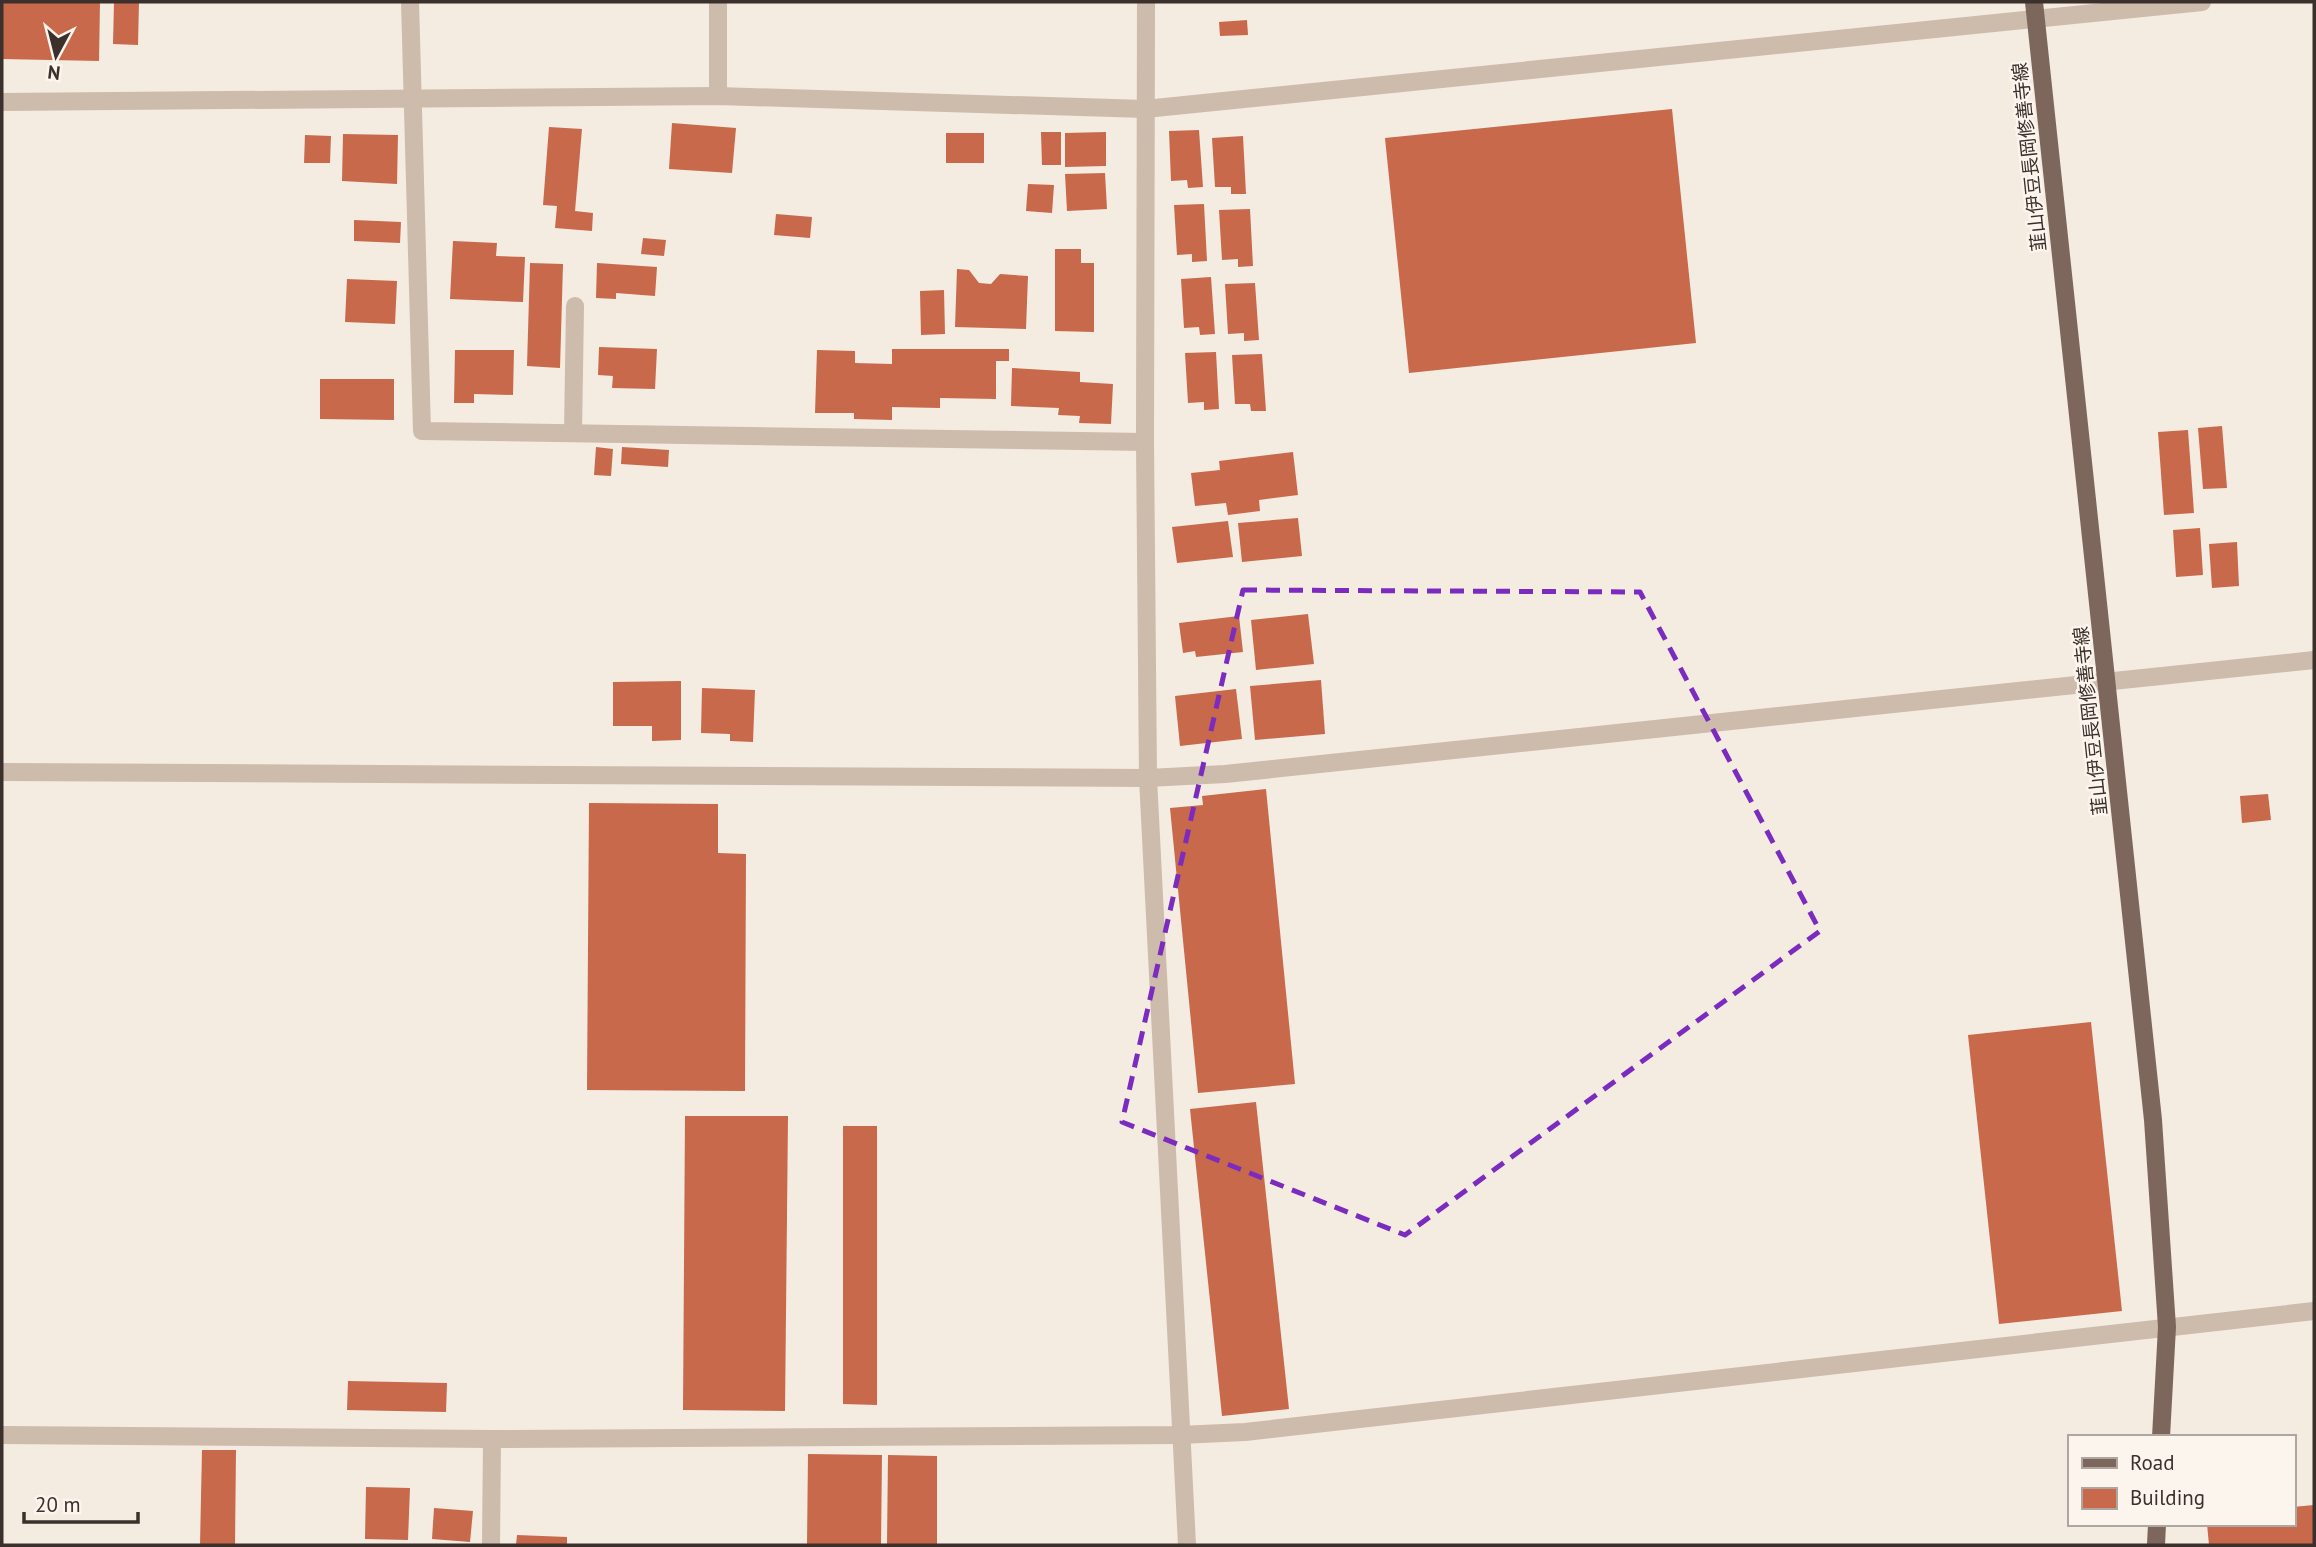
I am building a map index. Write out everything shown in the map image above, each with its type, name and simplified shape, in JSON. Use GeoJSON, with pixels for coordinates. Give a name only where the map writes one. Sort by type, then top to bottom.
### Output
{"type":"FeatureCollection","features":[{"type":"Feature","properties":{"kind":"main road","name":"韮山伊豆長岡修善寺線"},"geometry":{"type":"LineString","coordinates":[[2036,10],[2152,1120],[2167,1327],[2161,1435]]}},
{"type":"Feature","properties":{"kind":"main road"},"geometry":{"type":"LineString","coordinates":[[2156,1545],[2157,1526]]}},
{"type":"Feature","properties":{"kind":"street"},"geometry":{"type":"LineString","coordinates":[[410,2],[422,430],[1145,442]]}},
{"type":"Feature","properties":{"kind":"street"},"geometry":{"type":"LineString","coordinates":[[718,2],[718,96]]}},
{"type":"Feature","properties":{"kind":"street"},"geometry":{"type":"LineString","coordinates":[[1146,2],[1145,442],[1148,778],[1186,1545]]}},
{"type":"Feature","properties":{"kind":"street"},"geometry":{"type":"LineString","coordinates":[[2,102],[718,96],[1145,109],[2036,10],[2202,2]]}},
{"type":"Feature","properties":{"kind":"street"},"geometry":{"type":"LineString","coordinates":[[573,433],[575,306]]}},
{"type":"Feature","properties":{"kind":"street"},"geometry":{"type":"LineString","coordinates":[[2,772],[1148,778],[1225,774],[2314,660]]}},
{"type":"Feature","properties":{"kind":"street"},"geometry":{"type":"LineString","coordinates":[[2,1435],[492,1439],[1180,1435],[1245,1432],[2314,1311]]}},
{"type":"Feature","properties":{"kind":"street"},"geometry":{"type":"LineString","coordinates":[[491,1545],[492,1439]]}},
{"type":"Feature","properties":{"kind":"highlighted area"},"geometry":{"type":"Polygon","coordinates":[[[1243,590],[1640,592],[1820,931],[1405,1235],[1122,1122],[1243,590]]]}},
{"type":"Feature","properties":{"kind":"building"},"geometry":{"type":"Polygon","coordinates":[[[2,2],[100,2],[99,61],[2,59],[2,2]]]}},
{"type":"Feature","properties":{"kind":"building"},"geometry":{"type":"Polygon","coordinates":[[[114,2],[139,2],[138,45],[113,44],[114,2]]]}},
{"type":"Feature","properties":{"kind":"building"},"geometry":{"type":"Polygon","coordinates":[[[1247,20],[1248,35],[1220,36],[1219,22],[1247,20]]]}},
{"type":"Feature","properties":{"kind":"building"},"geometry":{"type":"Polygon","coordinates":[[[1672,109],[1696,343],[1409,373],[1385,138],[1672,109]]]}},
{"type":"Feature","properties":{"kind":"building"},"geometry":{"type":"Polygon","coordinates":[[[672,123],[736,128],[732,173],[669,169],[672,123]]]}},
{"type":"Feature","properties":{"kind":"building"},"geometry":{"type":"Polygon","coordinates":[[[549,127],[582,129],[575,211],[593,213],[592,231],[555,228],[557,206],[543,205],[549,127]]]}},
{"type":"Feature","properties":{"kind":"building"},"geometry":{"type":"Polygon","coordinates":[[[1199,130],[1203,187],[1188,188],[1187,180],[1171,181],[1169,131],[1199,130]]]}},
{"type":"Feature","properties":{"kind":"building"},"geometry":{"type":"Polygon","coordinates":[[[1041,132],[1061,132],[1061,165],[1042,165],[1041,132]]]}},
{"type":"Feature","properties":{"kind":"building"},"geometry":{"type":"Polygon","coordinates":[[[1106,132],[1106,166],[1065,167],[1065,133],[1106,132]]]}},
{"type":"Feature","properties":{"kind":"building"},"geometry":{"type":"Polygon","coordinates":[[[946,133],[984,133],[984,163],[946,163],[946,133]]]}},
{"type":"Feature","properties":{"kind":"building"},"geometry":{"type":"Polygon","coordinates":[[[343,134],[398,135],[397,184],[342,181],[343,134]]]}},
{"type":"Feature","properties":{"kind":"building"},"geometry":{"type":"Polygon","coordinates":[[[305,135],[331,136],[330,163],[304,163],[305,135]]]}},
{"type":"Feature","properties":{"kind":"building"},"geometry":{"type":"Polygon","coordinates":[[[1243,136],[1246,194],[1231,194],[1231,187],[1215,187],[1212,138],[1243,136]]]}},
{"type":"Feature","properties":{"kind":"building"},"geometry":{"type":"Polygon","coordinates":[[[1105,173],[1107,209],[1067,211],[1065,174],[1105,173]]]}},
{"type":"Feature","properties":{"kind":"building"},"geometry":{"type":"Polygon","coordinates":[[[1028,184],[1054,185],[1052,213],[1026,211],[1028,184]]]}},
{"type":"Feature","properties":{"kind":"building"},"geometry":{"type":"Polygon","coordinates":[[[1204,204],[1207,261],[1192,262],[1192,254],[1177,255],[1174,205],[1204,204]]]}},
{"type":"Feature","properties":{"kind":"building"},"geometry":{"type":"Polygon","coordinates":[[[1250,209],[1253,266],[1238,267],[1238,259],[1222,260],[1219,210],[1250,209]]]}},
{"type":"Feature","properties":{"kind":"building"},"geometry":{"type":"Polygon","coordinates":[[[776,214],[812,217],[810,238],[774,235],[776,214]]]}},
{"type":"Feature","properties":{"kind":"building"},"geometry":{"type":"Polygon","coordinates":[[[354,220],[401,222],[400,243],[354,241],[354,220]]]}},
{"type":"Feature","properties":{"kind":"building"},"geometry":{"type":"Polygon","coordinates":[[[643,238],[666,240],[664,256],[641,254],[643,238]]]}},
{"type":"Feature","properties":{"kind":"building"},"geometry":{"type":"Polygon","coordinates":[[[453,241],[497,243],[496,256],[525,257],[523,302],[450,299],[453,241]]]}},
{"type":"Feature","properties":{"kind":"building"},"geometry":{"type":"Polygon","coordinates":[[[1055,249],[1081,249],[1081,263],[1094,263],[1094,332],[1055,331],[1055,249]]]}},
{"type":"Feature","properties":{"kind":"building"},"geometry":{"type":"Polygon","coordinates":[[[530,263],[563,264],[560,368],[527,366],[530,263]]]}},
{"type":"Feature","properties":{"kind":"building"},"geometry":{"type":"Polygon","coordinates":[[[597,263],[657,267],[655,296],[616,293],[616,299],[596,298],[597,263]]]}},
{"type":"Feature","properties":{"kind":"building"},"geometry":{"type":"Polygon","coordinates":[[[957,269],[969,270],[979,283],[991,284],[1000,274],[1028,276],[1026,329],[955,327],[957,269]]]}},
{"type":"Feature","properties":{"kind":"building"},"geometry":{"type":"Polygon","coordinates":[[[1211,277],[1215,334],[1200,335],[1199,327],[1184,328],[1181,279],[1211,277]]]}},
{"type":"Feature","properties":{"kind":"building"},"geometry":{"type":"Polygon","coordinates":[[[347,279],[397,281],[395,324],[345,322],[347,279]]]}},
{"type":"Feature","properties":{"kind":"building"},"geometry":{"type":"Polygon","coordinates":[[[1255,283],[1259,340],[1244,341],[1244,333],[1228,334],[1225,284],[1255,283]]]}},
{"type":"Feature","properties":{"kind":"building"},"geometry":{"type":"Polygon","coordinates":[[[944,290],[945,334],[921,335],[920,291],[944,290]]]}},
{"type":"Feature","properties":{"kind":"building"},"geometry":{"type":"Polygon","coordinates":[[[599,347],[657,349],[655,389],[612,388],[613,376],[598,375],[599,347]]]}},
{"type":"Feature","properties":{"kind":"building"},"geometry":{"type":"Polygon","coordinates":[[[892,349],[1009,349],[1009,361],[996,361],[996,399],[940,398],[940,408],[892,407],[892,420],[854,419],[854,413],[815,413],[817,350],[855,351],[855,363],[892,364],[892,349]]]}},
{"type":"Feature","properties":{"kind":"building"},"geometry":{"type":"Polygon","coordinates":[[[455,350],[514,350],[513,395],[474,394],[474,403],[454,403],[455,350]]]}},
{"type":"Feature","properties":{"kind":"building"},"geometry":{"type":"Polygon","coordinates":[[[1216,352],[1219,409],[1204,410],[1204,402],[1188,403],[1185,353],[1216,352]]]}},
{"type":"Feature","properties":{"kind":"building"},"geometry":{"type":"Polygon","coordinates":[[[1262,354],[1266,411],[1251,411],[1250,404],[1235,404],[1232,355],[1262,354]]]}},
{"type":"Feature","properties":{"kind":"building"},"geometry":{"type":"Polygon","coordinates":[[[1012,368],[1080,372],[1080,382],[1113,384],[1111,424],[1079,423],[1080,416],[1058,415],[1059,408],[1011,406],[1012,368]]]}},
{"type":"Feature","properties":{"kind":"building"},"geometry":{"type":"Polygon","coordinates":[[[320,379],[394,379],[394,420],[320,419],[320,379]]]}},
{"type":"Feature","properties":{"kind":"building"},"geometry":{"type":"Polygon","coordinates":[[[2222,426],[2227,488],[2203,489],[2198,428],[2222,426]]]}},
{"type":"Feature","properties":{"kind":"building"},"geometry":{"type":"Polygon","coordinates":[[[2188,430],[2194,513],[2164,515],[2158,432],[2188,430]]]}},
{"type":"Feature","properties":{"kind":"building"},"geometry":{"type":"Polygon","coordinates":[[[596,447],[613,449],[611,476],[594,475],[596,447]]]}},
{"type":"Feature","properties":{"kind":"building"},"geometry":{"type":"Polygon","coordinates":[[[622,447],[669,450],[668,467],[621,464],[622,447]]]}},
{"type":"Feature","properties":{"kind":"building"},"geometry":{"type":"Polygon","coordinates":[[[1293,452],[1298,495],[1259,500],[1260,511],[1228,515],[1226,503],[1195,506],[1191,473],[1220,470],[1219,461],[1293,452]]]}},
{"type":"Feature","properties":{"kind":"building"},"geometry":{"type":"Polygon","coordinates":[[[1298,518],[1302,556],[1242,562],[1238,523],[1298,518]]]}},
{"type":"Feature","properties":{"kind":"building"},"geometry":{"type":"Polygon","coordinates":[[[1228,521],[1233,557],[1177,563],[1172,527],[1228,521]]]}},
{"type":"Feature","properties":{"kind":"building"},"geometry":{"type":"Polygon","coordinates":[[[2200,528],[2203,575],[2176,577],[2173,530],[2200,528]]]}},
{"type":"Feature","properties":{"kind":"building"},"geometry":{"type":"Polygon","coordinates":[[[2237,542],[2239,586],[2212,588],[2209,544],[2237,542]]]}},
{"type":"Feature","properties":{"kind":"building"},"geometry":{"type":"Polygon","coordinates":[[[1308,614],[1314,664],[1256,670],[1251,620],[1308,614]]]}},
{"type":"Feature","properties":{"kind":"building"},"geometry":{"type":"Polygon","coordinates":[[[1239,616],[1243,652],[1196,657],[1195,651],[1183,653],[1179,623],[1239,616]]]}},
{"type":"Feature","properties":{"kind":"building"},"geometry":{"type":"Polygon","coordinates":[[[1321,680],[1325,734],[1255,740],[1250,686],[1321,680]]]}},
{"type":"Feature","properties":{"kind":"building"},"geometry":{"type":"Polygon","coordinates":[[[681,681],[681,740],[652,741],[652,726],[613,726],[613,682],[681,681]]]}},
{"type":"Feature","properties":{"kind":"building"},"geometry":{"type":"Polygon","coordinates":[[[702,688],[755,690],[753,742],[730,741],[730,734],[701,733],[702,688]]]}},
{"type":"Feature","properties":{"kind":"building"},"geometry":{"type":"Polygon","coordinates":[[[1236,689],[1242,739],[1180,746],[1175,696],[1236,689]]]}},
{"type":"Feature","properties":{"kind":"building"},"geometry":{"type":"Polygon","coordinates":[[[1266,789],[1295,1084],[1198,1093],[1170,808],[1203,805],[1202,796],[1266,789]]]}},
{"type":"Feature","properties":{"kind":"building"},"geometry":{"type":"Polygon","coordinates":[[[2268,794],[2271,820],[2242,823],[2240,796],[2268,794]]]}},
{"type":"Feature","properties":{"kind":"building"},"geometry":{"type":"Polygon","coordinates":[[[589,803],[718,804],[718,853],[746,854],[745,1091],[587,1090],[589,803]]]}},
{"type":"Feature","properties":{"kind":"building"},"geometry":{"type":"Polygon","coordinates":[[[2091,1022],[2122,1311],[1999,1324],[1968,1035],[2091,1022]]]}},
{"type":"Feature","properties":{"kind":"building"},"geometry":{"type":"Polygon","coordinates":[[[1256,1102],[1289,1409],[1222,1416],[1190,1109],[1256,1102]]]}},
{"type":"Feature","properties":{"kind":"building"},"geometry":{"type":"Polygon","coordinates":[[[685,1116],[788,1116],[785,1411],[683,1410],[685,1116]]]}},
{"type":"Feature","properties":{"kind":"building"},"geometry":{"type":"Polygon","coordinates":[[[843,1126],[877,1126],[877,1405],[843,1404],[843,1126]]]}},
{"type":"Feature","properties":{"kind":"building"},"geometry":{"type":"Polygon","coordinates":[[[348,1381],[447,1383],[446,1412],[347,1410],[348,1381]]]}},
{"type":"Feature","properties":{"kind":"building"},"geometry":{"type":"Polygon","coordinates":[[[202,1450],[236,1450],[235,1545],[200,1545],[202,1450]]]}},
{"type":"Feature","properties":{"kind":"building"},"geometry":{"type":"Polygon","coordinates":[[[808,1454],[882,1455],[881,1545],[807,1545],[808,1454]]]}},
{"type":"Feature","properties":{"kind":"building"},"geometry":{"type":"Polygon","coordinates":[[[888,1455],[937,1456],[937,1545],[887,1545],[888,1455]]]}},
{"type":"Feature","properties":{"kind":"building"},"geometry":{"type":"Polygon","coordinates":[[[366,1487],[410,1488],[408,1540],[365,1539],[366,1487]]]}},
{"type":"Feature","properties":{"kind":"building"},"geometry":{"type":"Polygon","coordinates":[[[2314,1505],[2314,1545],[2209,1545],[2207,1526],[2295,1526],[2295,1507],[2314,1505]]]}},
{"type":"Feature","properties":{"kind":"building"},"geometry":{"type":"Polygon","coordinates":[[[434,1508],[473,1511],[470,1542],[432,1539],[434,1508]]]}},
{"type":"Feature","properties":{"kind":"building"},"geometry":{"type":"Polygon","coordinates":[[[517,1535],[567,1537],[567,1545],[516,1545],[517,1535]]]}}]}
